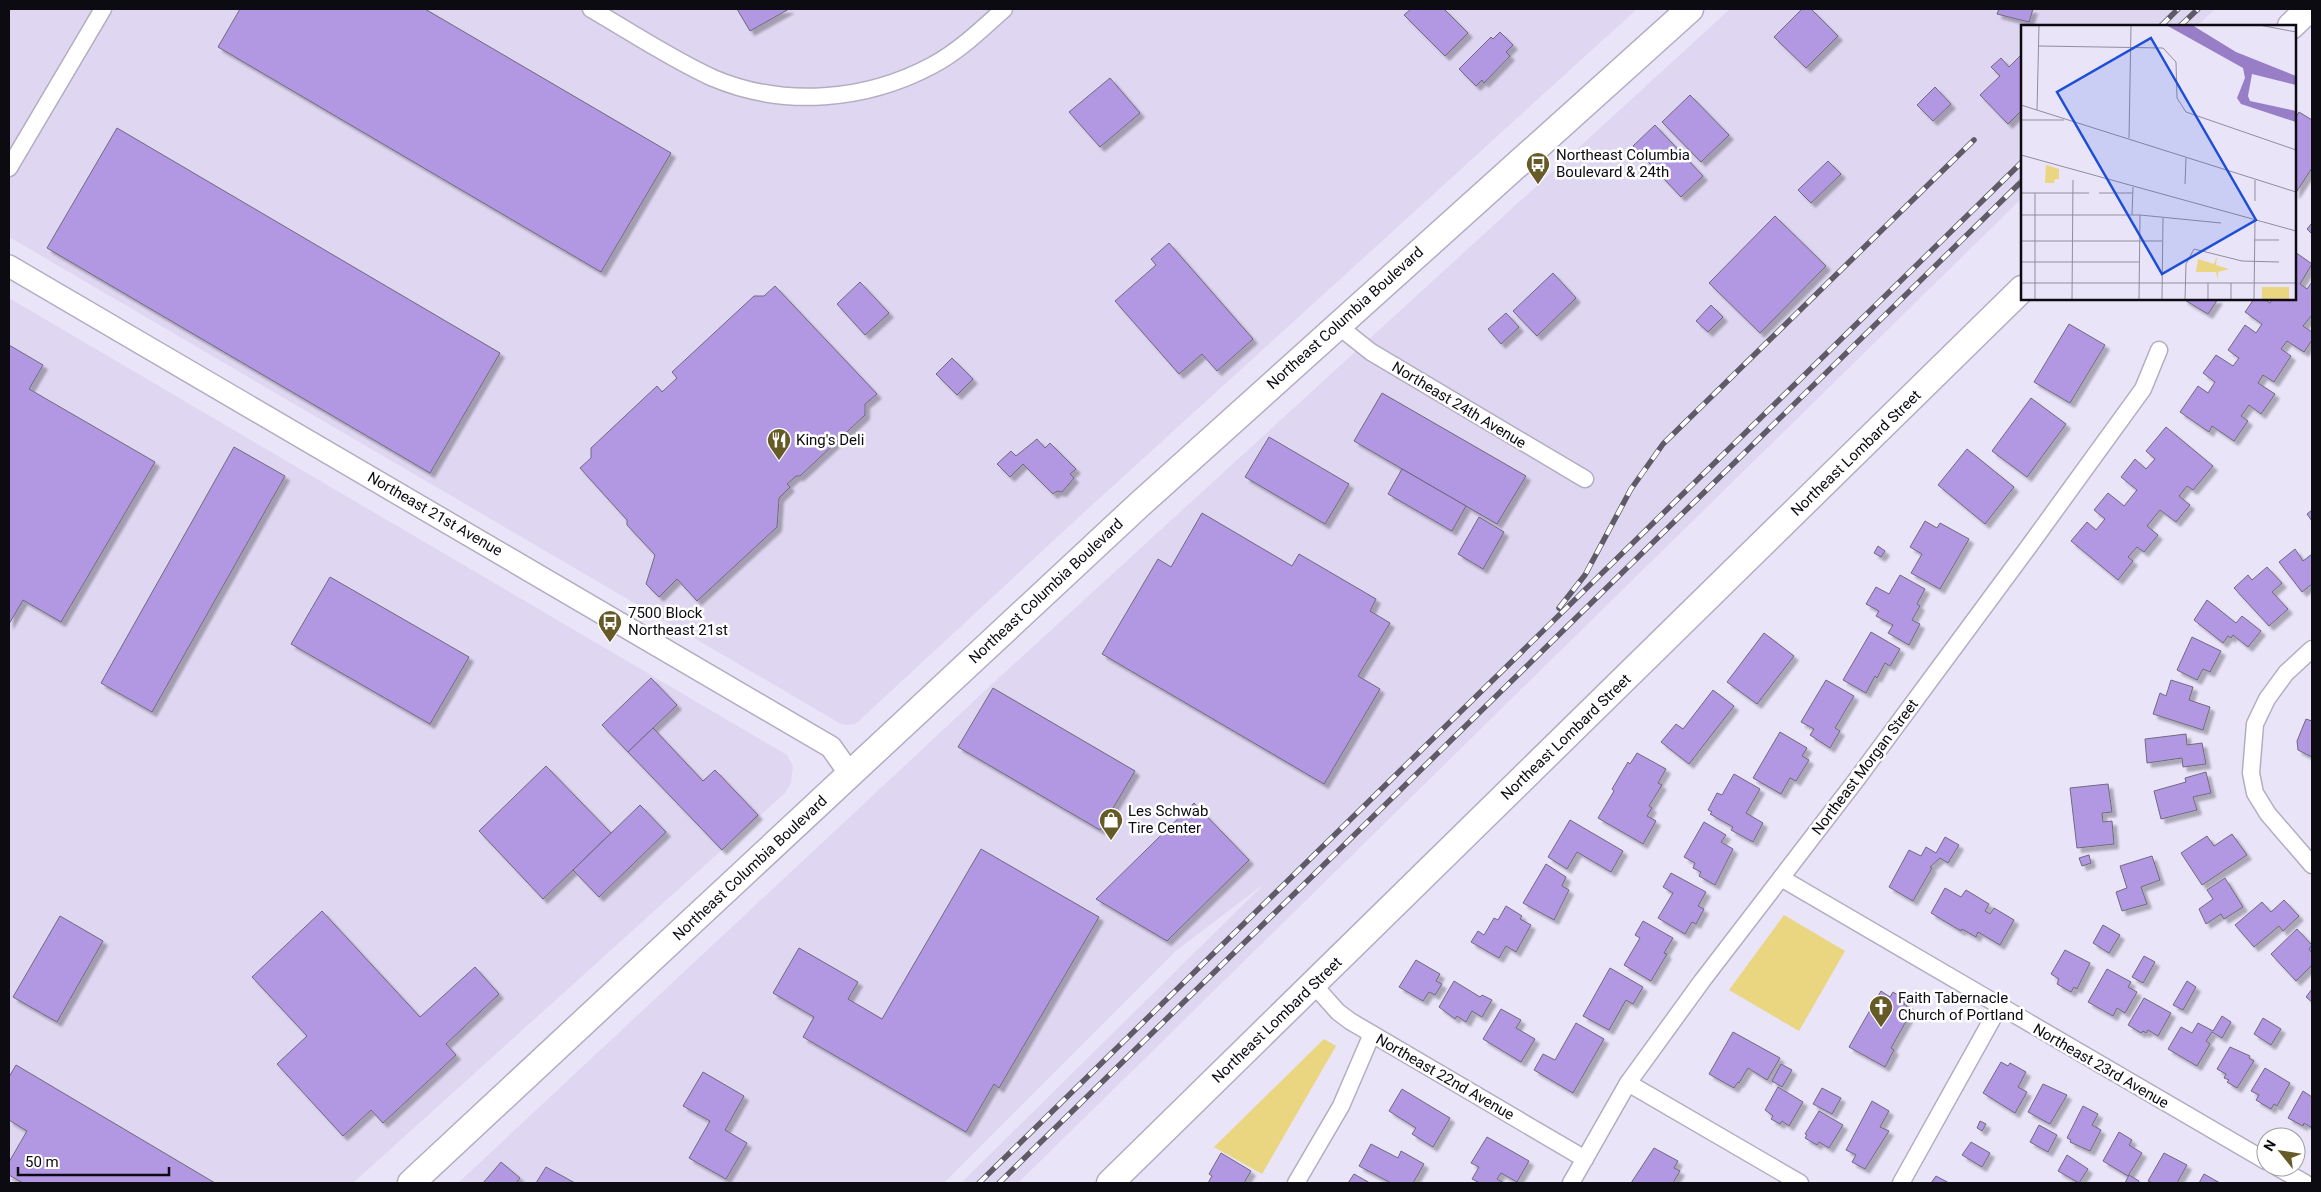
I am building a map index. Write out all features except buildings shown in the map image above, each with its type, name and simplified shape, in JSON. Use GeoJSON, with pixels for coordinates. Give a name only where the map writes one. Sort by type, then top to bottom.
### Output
{"type":"FeatureCollection","features":[{"type":"Feature","properties":{"kind":"main road","name":"Northeast Columbia Boulevard"},"geometry":{"type":"LineString","coordinates":[[411,1183],[1147,497],[1690,9]]}},
{"type":"Feature","properties":{"kind":"main road"},"geometry":{"type":"LineString","coordinates":[[2292,25],[2309,9]]}},
{"type":"Feature","properties":{"kind":"main road","name":"Northeast Lombard Street"},"geometry":{"type":"LineString","coordinates":[[1110,1183],[2021,290]]}},
{"type":"Feature","properties":{"kind":"street"},"geometry":{"type":"LineString","coordinates":[[9,168],[103,9]]}},
{"type":"Feature","properties":{"kind":"street"},"geometry":{"type":"LineString","coordinates":[[591,9],[714,78],[743,88],[776,95],[808,97],[843,96],[904,79],[934,64],[971,38],[1004,9]]}},
{"type":"Feature","properties":{"kind":"street","name":"Northeast 21st Avenue"},"geometry":{"type":"LineString","coordinates":[[9,266],[831,747],[850,774]]}},
{"type":"Feature","properties":{"kind":"street","name":"Northeast 24th Avenue"},"geometry":{"type":"LineString","coordinates":[[1337,325],[1371,352],[1584,479]]}},
{"type":"Feature","properties":{"kind":"street","name":"Northeast Morgan Street"},"geometry":{"type":"LineString","coordinates":[[1571,1183],[1628,1083],[1702,981],[2027,549],[2143,389],[2159,350]]}},
{"type":"Feature","properties":{"kind":"street"},"geometry":{"type":"LineString","coordinates":[[2312,649],[2286,673],[2267,699],[2255,724],[2250,773],[2255,794],[2268,814],[2312,865]]}},
{"type":"Feature","properties":{"kind":"street","name":"Northeast 23rd Avenue"},"geometry":{"type":"LineString","coordinates":[[1781,878],[1999,1007],[2256,1155]]}},
{"type":"Feature","properties":{"kind":"street","name":"Northeast 22nd Avenue"},"geometry":{"type":"LineString","coordinates":[[1313,984],[1338,1012],[1372,1034],[1585,1159]]}},
{"type":"Feature","properties":{"kind":"street"},"geometry":{"type":"LineString","coordinates":[[1901,1183],[1999,1007]]}},
{"type":"Feature","properties":{"kind":"street"},"geometry":{"type":"LineString","coordinates":[[1296,1183],[1341,1106],[1372,1034]]}},
{"type":"Feature","properties":{"kind":"street"},"geometry":{"type":"LineString","coordinates":[[1628,1083],[1800,1183]]}},
{"type":"Feature","properties":{"kind":"shaded area"},"geometry":{"type":"Polygon","coordinates":[[[9,9],[1637,9],[1068,527],[861,719],[855,724],[847,725],[841,724],[9,237],[9,9]]]}},
{"type":"Feature","properties":{"kind":"shaded area"},"geometry":{"type":"Polygon","coordinates":[[[1730,9],[2215,9],[2198,25],[2021,25],[2021,199],[1018,1183],[961,1183],[1264,884],[1177,950],[944,1183],[458,1183],[991,685],[1730,9]]]}},
{"type":"Feature","properties":{"kind":"shaded area"},"geometry":{"type":"Polygon","coordinates":[[[9,298],[787,755],[793,766],[791,783],[785,793],[353,1183],[9,1183],[9,298]]]}},
{"type":"Feature","properties":{"kind":"shaded area"},"geometry":{"type":"Polygon","coordinates":[[[1784,915],[1845,951],[1799,1031],[1729,990],[1784,915]]]}},
{"type":"Feature","properties":{"kind":"shaded area"},"geometry":{"type":"Polygon","coordinates":[[[1324,1039],[1336,1046],[1262,1174],[1214,1147],[1324,1039]]]}},
{"type":"Feature","properties":{"kind":"railway"},"geometry":{"type":"LineString","coordinates":[[2162,25],[2178,9]]}},
{"type":"Feature","properties":{"kind":"railway"},"geometry":{"type":"LineString","coordinates":[[2181,25],[2198,9]]}},
{"type":"Feature","properties":{"kind":"railway"},"geometry":{"type":"LineString","coordinates":[[1559,608],[1585,575],[1631,489],[1663,444],[1974,140]]}},
{"type":"Feature","properties":{"kind":"railway"},"geometry":{"type":"LineString","coordinates":[[979,1183],[2021,163]]}},
{"type":"Feature","properties":{"kind":"railway"},"geometry":{"type":"LineString","coordinates":[[999,1183],[2021,182]]}},
{"type":"Feature","properties":{"kind":"place","name":"Northeast Columbia Boulevard & 24th"},"geometry":{"type":"Point","coordinates":[1538,185]}},
{"type":"Feature","properties":{"kind":"place","name":"King's Deli"},"geometry":{"type":"Point","coordinates":[779,461]}},
{"type":"Feature","properties":{"kind":"place","name":"7500 Block Northeast 21st"},"geometry":{"type":"Point","coordinates":[610,643]}},
{"type":"Feature","properties":{"kind":"place","name":"Les Schwab Tire Center"},"geometry":{"type":"Point","coordinates":[1111,841]}},
{"type":"Feature","properties":{"kind":"place","name":"Faith Tabernacle Church of Portland"},"geometry":{"type":"Point","coordinates":[1881,1028]}}]}
